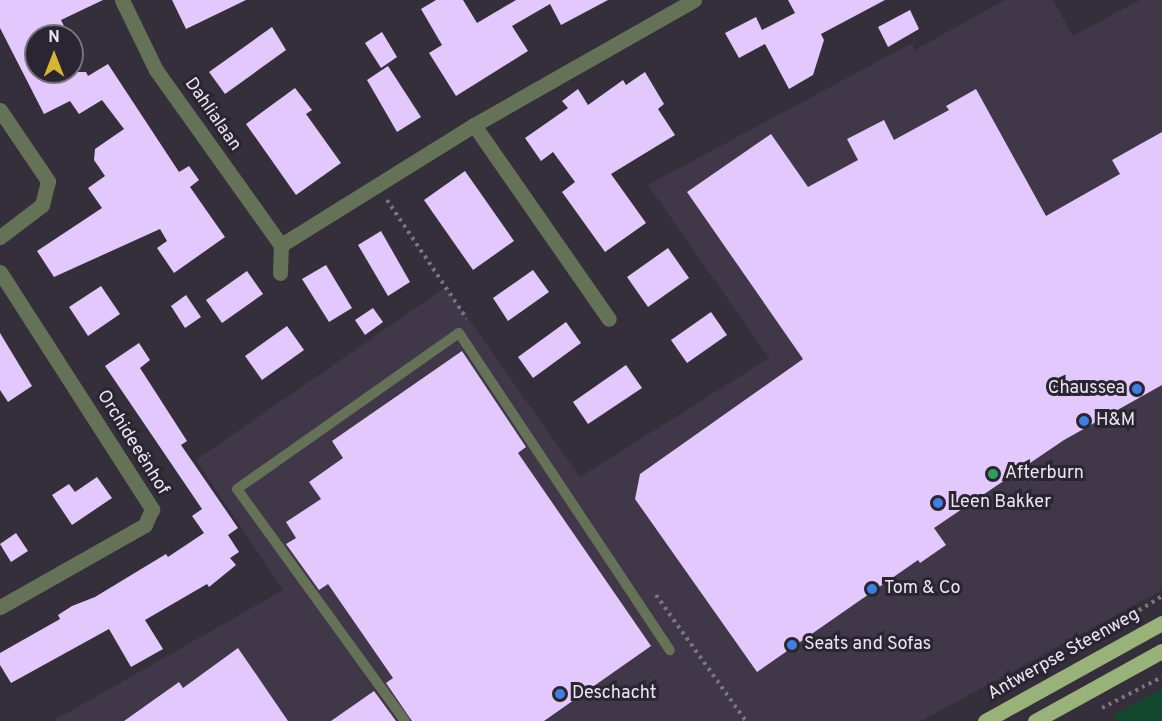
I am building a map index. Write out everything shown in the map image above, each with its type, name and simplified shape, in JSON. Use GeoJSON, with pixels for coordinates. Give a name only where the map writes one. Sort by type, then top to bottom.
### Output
{"type":"FeatureCollection","features":[{"type":"Feature","properties":{"kind":"main road","name":"Antwerpse Steenweg"},"geometry":{"type":"LineString","coordinates":[[985,721],[1162,623]]}},
{"type":"Feature","properties":{"kind":"main road"},"geometry":{"type":"LineString","coordinates":[[1035,721],[1162,651]]}},
{"type":"Feature","properties":{"kind":"street","name":"Dahlialaan"},"geometry":{"type":"LineString","coordinates":[[122,0],[156,70],[281,245]]}},
{"type":"Feature","properties":{"kind":"street"},"geometry":{"type":"LineString","coordinates":[[280,273],[281,245],[474,125],[694,0]]}},
{"type":"Feature","properties":{"kind":"street"},"geometry":{"type":"LineString","coordinates":[[0,110],[48,181],[42,205],[0,237]]}},
{"type":"Feature","properties":{"kind":"street"},"geometry":{"type":"LineString","coordinates":[[474,125],[609,320]]}},
{"type":"Feature","properties":{"kind":"street","name":"Orchideeënhof"},"geometry":{"type":"LineString","coordinates":[[0,273],[152,509],[145,525],[0,607]]}},
{"type":"Feature","properties":{"kind":"lane"},"geometry":{"type":"LineString","coordinates":[[405,721],[237,489],[459,333],[670,650]]}},
{"type":"Feature","properties":{"kind":"shaded area"},"geometry":{"type":"Polygon","coordinates":[[[1005,0],[1053,0],[1073,36],[1140,0],[1162,0],[1162,590],[921,721],[53,721],[283,590],[196,460],[446,287],[580,477],[769,358],[648,185],[912,43],[915,50],[1005,0]]]}},
{"type":"Feature","properties":{"kind":"green space"},"geometry":{"type":"Polygon","coordinates":[[[1162,689],[1162,721],[1117,721],[1114,715],[1162,689]]]}},
{"type":"Feature","properties":{"kind":"building"},"geometry":{"type":"Polygon","coordinates":[[[0,0],[103,0],[61,20],[63,24],[24,24],[24,75],[0,28],[0,0]]]}},
{"type":"Feature","properties":{"kind":"building"},"geometry":{"type":"Polygon","coordinates":[[[172,0],[246,0],[186,29],[172,0]]]}},
{"type":"Feature","properties":{"kind":"building"},"geometry":{"type":"Polygon","coordinates":[[[436,0],[463,0],[477,23],[516,0],[608,0],[561,25],[550,4],[512,26],[528,51],[456,96],[429,53],[442,45],[421,9],[436,0]]]}},
{"type":"Feature","properties":{"kind":"building"},"geometry":{"type":"Polygon","coordinates":[[[788,0],[885,0],[821,34],[824,40],[813,75],[789,89],[765,44],[739,58],[725,33],[756,17],[762,30],[795,13],[788,0]]]}},
{"type":"Feature","properties":{"kind":"building"},"geometry":{"type":"Polygon","coordinates":[[[910,10],[919,29],[888,47],[878,27],[910,10]]]}},
{"type":"Feature","properties":{"kind":"building"},"geometry":{"type":"Polygon","coordinates":[[[272,27],[286,50],[225,94],[209,72],[272,27]]]}},
{"type":"Feature","properties":{"kind":"building"},"geometry":{"type":"Polygon","coordinates":[[[382,32],[397,57],[381,68],[365,43],[382,32]]]}},
{"type":"Feature","properties":{"kind":"building"},"geometry":{"type":"Polygon","coordinates":[[[108,64],[179,172],[189,166],[199,180],[190,187],[225,237],[174,273],[157,248],[167,241],[160,229],[54,277],[37,251],[102,208],[88,188],[105,176],[94,160],[95,149],[124,129],[102,100],[79,114],[70,101],[44,114],[29,84],[84,84],[84,72],[88,76],[108,64]]]}},
{"type":"Feature","properties":{"kind":"building"},"geometry":{"type":"Polygon","coordinates":[[[388,66],[421,117],[397,132],[367,80],[388,66]]]}},
{"type":"Feature","properties":{"kind":"building"},"geometry":{"type":"Polygon","coordinates":[[[645,72],[664,104],[658,109],[675,135],[611,174],[646,223],[605,252],[562,192],[575,182],[553,152],[541,161],[525,138],[568,108],[562,101],[578,89],[588,105],[623,80],[626,85],[645,72]]]}},
{"type":"Feature","properties":{"kind":"building"},"geometry":{"type":"Polygon","coordinates":[[[295,88],[312,110],[306,114],[341,163],[296,195],[246,124],[295,88]]]}},
{"type":"Feature","properties":{"kind":"building"},"geometry":{"type":"Polygon","coordinates":[[[976,89],[1046,216],[1120,174],[1112,160],[1162,132],[1162,385],[1064,440],[934,528],[946,545],[920,563],[918,560],[757,672],[635,499],[640,474],[803,359],[687,192],[771,134],[808,187],[858,160],[847,139],[884,120],[894,140],[949,110],[946,106],[976,89]]]}},
{"type":"Feature","properties":{"kind":"building"},"geometry":{"type":"Polygon","coordinates":[[[465,171],[514,241],[473,270],[424,200],[465,171]]]}},
{"type":"Feature","properties":{"kind":"building"},"geometry":{"type":"Polygon","coordinates":[[[381,231],[410,282],[388,296],[358,245],[381,231]]]}},
{"type":"Feature","properties":{"kind":"building"},"geometry":{"type":"Polygon","coordinates":[[[668,248],[689,278],[648,307],[627,277],[668,248]]]}},
{"type":"Feature","properties":{"kind":"building"},"geometry":{"type":"Polygon","coordinates":[[[326,265],[352,308],[329,322],[302,279],[326,265]]]}},
{"type":"Feature","properties":{"kind":"building"},"geometry":{"type":"Polygon","coordinates":[[[533,270],[549,292],[508,321],[493,298],[533,270]]]}},
{"type":"Feature","properties":{"kind":"building"},"geometry":{"type":"Polygon","coordinates":[[[247,271],[263,294],[222,323],[206,300],[247,271]]]}},
{"type":"Feature","properties":{"kind":"building"},"geometry":{"type":"Polygon","coordinates":[[[101,286],[120,314],[88,336],[69,307],[101,286]]]}},
{"type":"Feature","properties":{"kind":"building"},"geometry":{"type":"Polygon","coordinates":[[[186,295],[201,317],[185,328],[171,306],[186,295]]]}},
{"type":"Feature","properties":{"kind":"building"},"geometry":{"type":"Polygon","coordinates":[[[373,308],[383,322],[365,335],[355,320],[373,308]]]}},
{"type":"Feature","properties":{"kind":"building"},"geometry":{"type":"Polygon","coordinates":[[[711,312],[727,335],[687,363],[671,340],[711,312]]]}},
{"type":"Feature","properties":{"kind":"building"},"geometry":{"type":"Polygon","coordinates":[[[566,322],[581,343],[533,378],[518,357],[566,322]]]}},
{"type":"Feature","properties":{"kind":"building"},"geometry":{"type":"Polygon","coordinates":[[[287,326],[304,350],[262,380],[245,356],[287,326]]]}},
{"type":"Feature","properties":{"kind":"building"},"geometry":{"type":"Polygon","coordinates":[[[0,333],[32,386],[8,402],[0,390],[0,333]]]}},
{"type":"Feature","properties":{"kind":"building"},"geometry":{"type":"Polygon","coordinates":[[[139,343],[150,360],[140,368],[187,441],[181,445],[238,528],[228,535],[239,552],[230,558],[236,565],[209,587],[207,584],[145,620],[163,649],[131,667],[109,629],[11,683],[0,665],[0,653],[60,619],[58,615],[72,606],[95,597],[166,554],[168,557],[204,533],[192,516],[202,509],[105,366],[139,343]]]}},
{"type":"Feature","properties":{"kind":"building"},"geometry":{"type":"Polygon","coordinates":[[[462,351],[526,447],[518,453],[651,646],[544,721],[412,721],[386,683],[393,678],[328,584],[319,590],[286,544],[296,538],[286,522],[321,499],[309,482],[343,458],[332,441],[462,351]]]}},
{"type":"Feature","properties":{"kind":"building"},"geometry":{"type":"Polygon","coordinates":[[[626,365],[642,388],[588,424],[573,402],[626,365]]]}},
{"type":"Feature","properties":{"kind":"building"},"geometry":{"type":"Polygon","coordinates":[[[97,477],[112,498],[72,525],[52,495],[69,484],[75,492],[97,477]]]}},
{"type":"Feature","properties":{"kind":"building"},"geometry":{"type":"Polygon","coordinates":[[[16,533],[28,551],[11,562],[0,544],[16,533]]]}},
{"type":"Feature","properties":{"kind":"building"},"geometry":{"type":"Polygon","coordinates":[[[238,648],[288,721],[124,721],[179,682],[183,688],[238,648]]]}},
{"type":"Feature","properties":{"kind":"building"},"geometry":{"type":"Polygon","coordinates":[[[374,691],[396,721],[331,721],[374,691]]]}},
{"type":"Feature","properties":{"kind":"place","name":"Chaussea"},"geometry":{"type":"Point","coordinates":[1137,389]}},
{"type":"Feature","properties":{"kind":"place","name":"H&M"},"geometry":{"type":"Point","coordinates":[1084,421]}},
{"type":"Feature","properties":{"kind":"place","name":"Afterburn"},"geometry":{"type":"Point","coordinates":[993,474]}},
{"type":"Feature","properties":{"kind":"place","name":"Leen Bakker"},"geometry":{"type":"Point","coordinates":[938,503]}},
{"type":"Feature","properties":{"kind":"place","name":"Tom & Co"},"geometry":{"type":"Point","coordinates":[872,589]}},
{"type":"Feature","properties":{"kind":"place","name":"Seats and Sofas"},"geometry":{"type":"Point","coordinates":[792,645]}},
{"type":"Feature","properties":{"kind":"place","name":"Deschacht"},"geometry":{"type":"Point","coordinates":[560,694]}}]}
